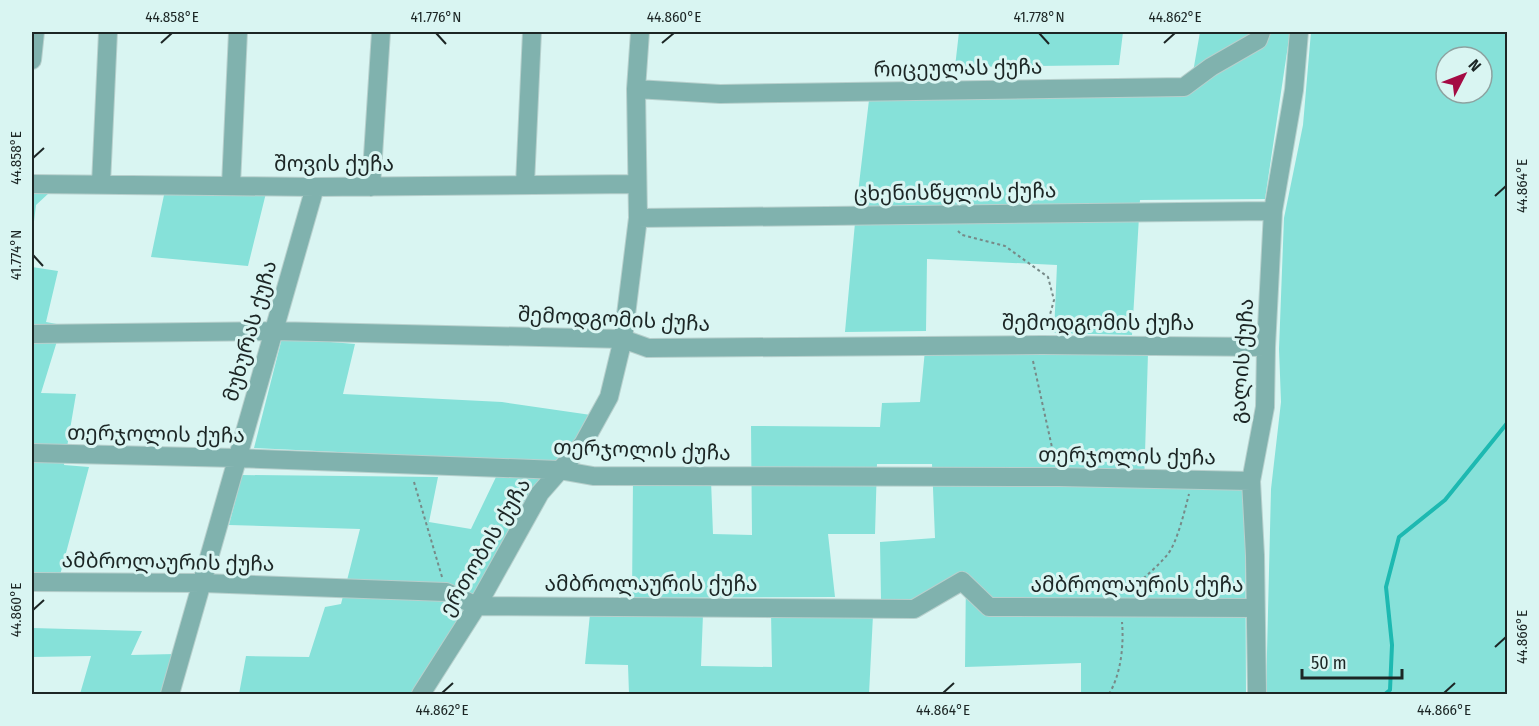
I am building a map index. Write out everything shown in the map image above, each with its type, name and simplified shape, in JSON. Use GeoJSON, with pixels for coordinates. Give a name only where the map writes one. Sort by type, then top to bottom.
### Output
{"type":"FeatureCollection","features":[{"type":"Feature","properties":{"kind":"street"},"geometry":{"type":"LineString","coordinates":[[32,60],[35,32]]}},
{"type":"Feature","properties":{"kind":"street"},"geometry":{"type":"LineString","coordinates":[[101,184],[108,32]]}},
{"type":"Feature","properties":{"kind":"street"},"geometry":{"type":"LineString","coordinates":[[231,185],[238,32]]}},
{"type":"Feature","properties":{"kind":"street"},"geometry":{"type":"LineString","coordinates":[[371,187],[381,32]]}},
{"type":"Feature","properties":{"kind":"street"},"geometry":{"type":"LineString","coordinates":[[525,184],[532,32]]}},
{"type":"Feature","properties":{"kind":"street","name":"ერთობის ქუჩა"},"geometry":{"type":"LineString","coordinates":[[421,694],[477,606],[540,493],[583,444],[609,398],[623,339],[638,218],[636,89],[640,32]]}},
{"type":"Feature","properties":{"kind":"street","name":"რიცეულას ქუჩა"},"geometry":{"type":"LineString","coordinates":[[636,89],[720,94],[1184,87],[1211,67],[1258,40],[1261,32]]}},
{"type":"Feature","properties":{"kind":"street","name":"გალის ქუჩა"},"geometry":{"type":"LineString","coordinates":[[1257,694],[1251,481],[1266,407],[1266,347],[1273,211],[1294,90],[1299,32]]}},
{"type":"Feature","properties":{"kind":"street","name":"შოვის ქუჩა"},"geometry":{"type":"LineString","coordinates":[[32,184],[231,185],[315,188],[636,184]]}},
{"type":"Feature","properties":{"kind":"street","name":"მუხურას ქუჩა"},"geometry":{"type":"LineString","coordinates":[[170,694],[315,188]]}},
{"type":"Feature","properties":{"kind":"street","name":"ცხენისწყლის ქუჩა"},"geometry":{"type":"LineString","coordinates":[[638,218],[1273,211]]}},
{"type":"Feature","properties":{"kind":"street","name":"შემოდგომის ქუჩა"},"geometry":{"type":"LineString","coordinates":[[32,333],[274,331],[623,339],[648,348],[1042,345],[1266,347]]}},
{"type":"Feature","properties":{"kind":"street","name":"თერჯოლის ქუჩა"},"geometry":{"type":"LineString","coordinates":[[32,453],[559,470],[593,476],[1059,477],[1251,481]]}},
{"type":"Feature","properties":{"kind":"street","name":"ამბროლაურის ქუჩა"},"geometry":{"type":"LineString","coordinates":[[32,582],[203,583],[446,592],[477,606],[914,609],[962,581],[989,607],[1255,608]]}},
{"type":"Feature","properties":{"kind":"path"},"geometry":{"type":"LineString","coordinates":[[945,214],[962,235],[1005,246],[1048,277],[1054,300],[1042,345],[1033,361],[1059,477]]}},
{"type":"Feature","properties":{"kind":"path"},"geometry":{"type":"LineString","coordinates":[[409,464],[446,592]]}},
{"type":"Feature","properties":{"kind":"path"},"geometry":{"type":"LineString","coordinates":[[1109,694],[1113,687],[1123,643],[1122,608],[1137,584],[1169,554],[1184,515],[1193,479]]}},
{"type":"Feature","properties":{"kind":"shaded area"},"geometry":{"type":"Polygon","coordinates":[[[959,32],[1123,32],[1119,65],[955,67],[959,32]]]}},
{"type":"Feature","properties":{"kind":"shaded area"},"geometry":{"type":"Polygon","coordinates":[[[1200,32],[1290,32],[1265,199],[1140,200],[1132,335],[1054,333],[1057,265],[927,259],[926,331],[845,332],[869,100],[1189,95],[1200,32]]]}},
{"type":"Feature","properties":{"kind":"shaded area"},"geometry":{"type":"Polygon","coordinates":[[[1311,32],[1507,32],[1507,694],[1266,694],[1271,489],[1281,402],[1279,349],[1284,218],[1303,125],[1311,32]]]}},
{"type":"Feature","properties":{"kind":"shaded area"},"geometry":{"type":"Polygon","coordinates":[[[32,189],[49,193],[36,205],[32,238],[32,189]]]}},
{"type":"Feature","properties":{"kind":"shaded area"},"geometry":{"type":"Polygon","coordinates":[[[266,193],[248,266],[151,257],[164,195],[266,193]]]}},
{"type":"Feature","properties":{"kind":"shaded area"},"geometry":{"type":"Polygon","coordinates":[[[32,267],[58,271],[46,322],[62,325],[41,393],[76,394],[64,465],[89,467],[59,579],[32,580],[32,267]]]}},
{"type":"Feature","properties":{"kind":"shaded area"},"geometry":{"type":"Polygon","coordinates":[[[282,338],[355,344],[343,394],[502,402],[591,415],[565,463],[254,448],[282,338]]]}},
{"type":"Feature","properties":{"kind":"shaded area"},"geometry":{"type":"Polygon","coordinates":[[[925,350],[1148,353],[1144,487],[1245,488],[1246,694],[1081,694],[1081,663],[965,667],[966,574],[915,600],[881,600],[880,542],[935,538],[932,464],[877,464],[875,534],[828,534],[835,597],[632,598],[633,480],[711,480],[713,534],[752,535],[751,426],[880,427],[882,403],[920,402],[925,350]]]}},
{"type":"Feature","properties":{"kind":"shaded area"},"geometry":{"type":"Polygon","coordinates":[[[242,475],[438,477],[429,522],[471,529],[496,477],[553,476],[420,694],[239,694],[246,656],[309,657],[325,607],[341,604],[360,529],[229,525],[242,475]]]}},
{"type":"Feature","properties":{"kind":"shaded area"},"geometry":{"type":"Polygon","coordinates":[[[771,612],[873,615],[869,694],[629,694],[628,665],[585,664],[590,614],[703,614],[701,666],[772,667],[771,612]]]}},
{"type":"Feature","properties":{"kind":"shaded area"},"geometry":{"type":"Polygon","coordinates":[[[32,628],[142,631],[131,655],[175,654],[163,694],[80,694],[91,656],[32,657],[32,628]]]}},
{"type":"Feature","properties":{"kind":"waterway"},"geometry":{"type":"LineString","coordinates":[[1385,694],[1390,690],[1392,645],[1386,587],[1399,537],[1445,500],[1508,422]]}}]}
